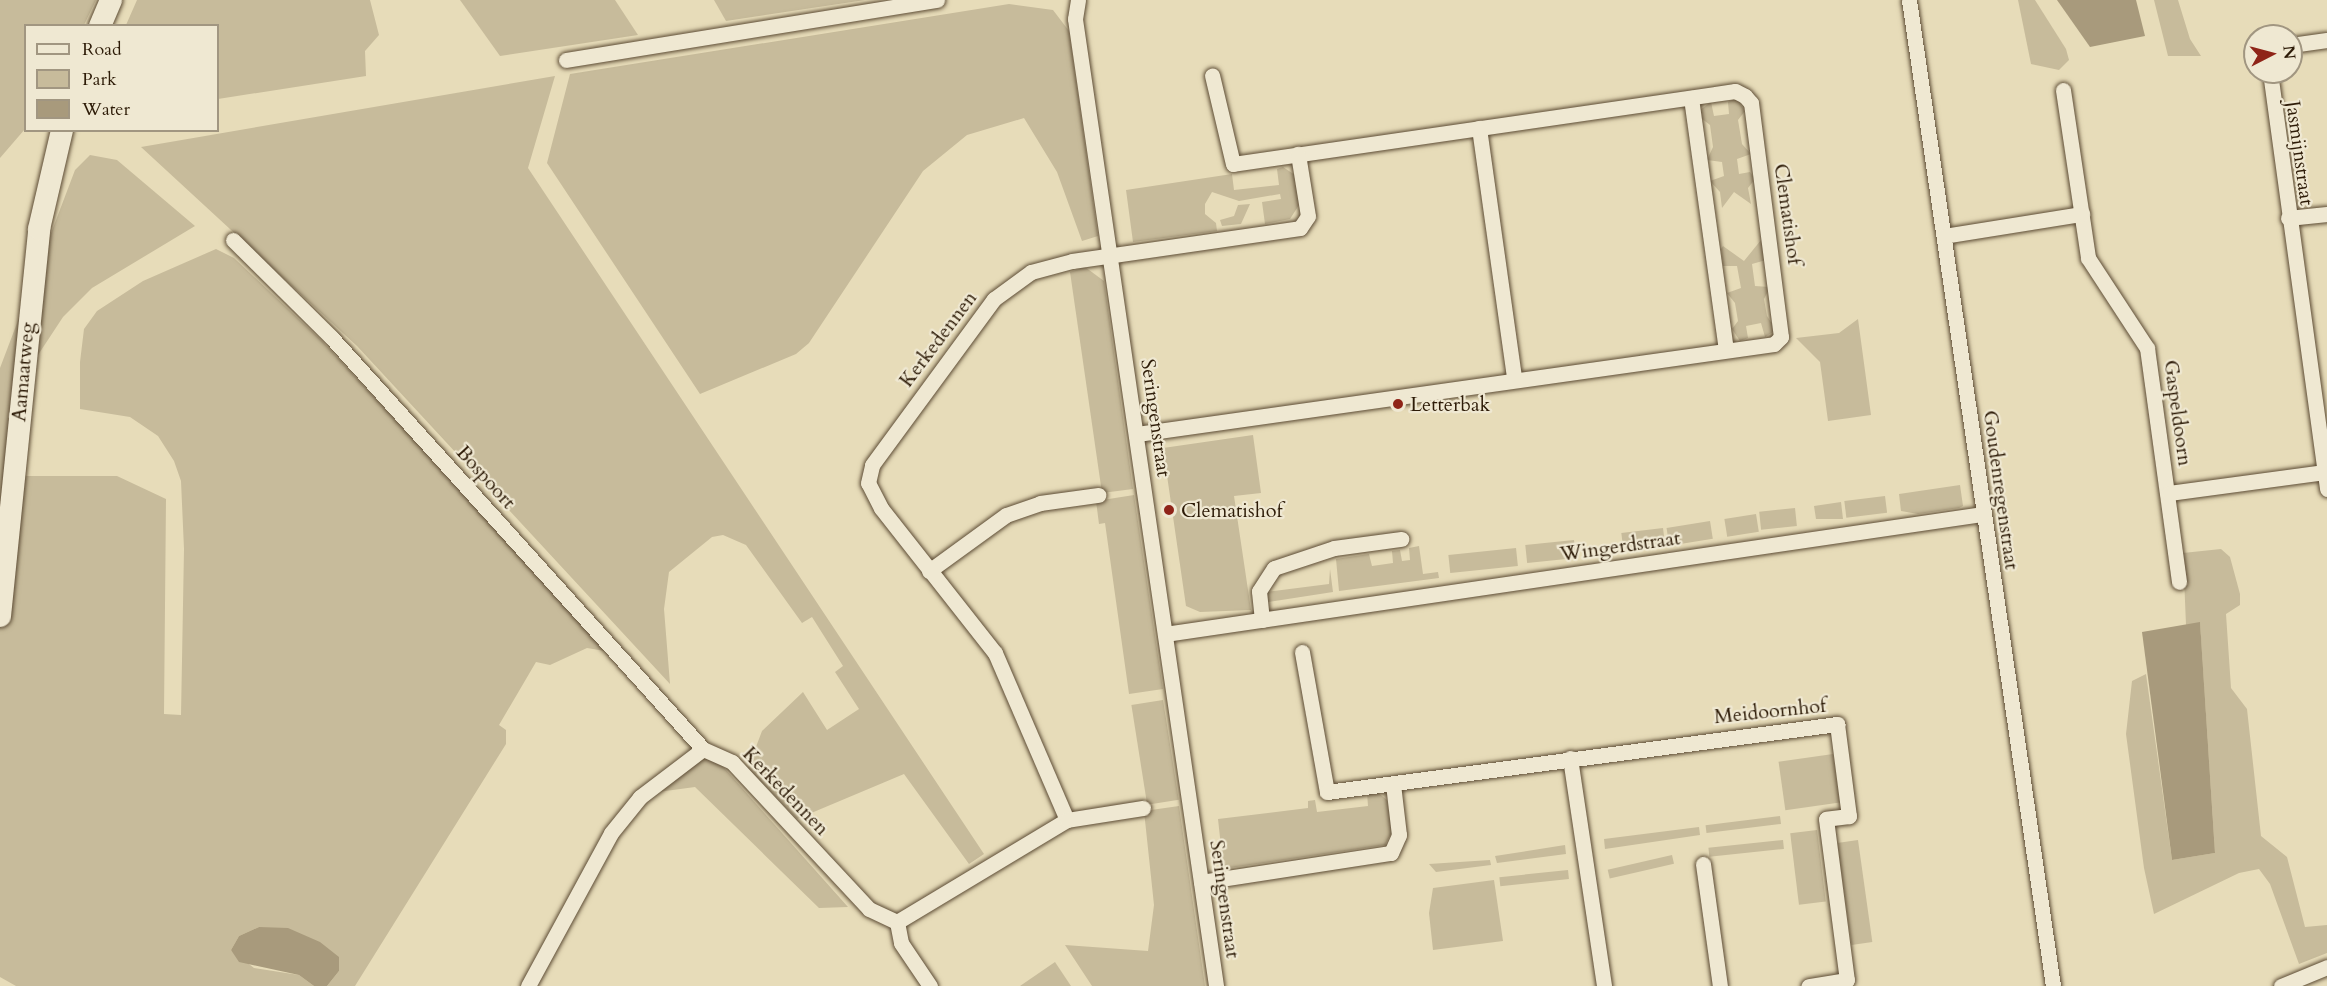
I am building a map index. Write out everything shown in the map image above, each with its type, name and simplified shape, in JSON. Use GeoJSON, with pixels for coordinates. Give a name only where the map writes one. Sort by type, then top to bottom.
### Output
{"type":"FeatureCollection","features":[{"type":"Feature","properties":{"kind":"main road"},"geometry":{"type":"LineString","coordinates":[[101,24],[111,0]]}},
{"type":"Feature","properties":{"kind":"main road","name":"Aamaatweg"},"geometry":{"type":"LineString","coordinates":[[0,616],[37,240],[62,132]]}},
{"type":"Feature","properties":{"kind":"street"},"geometry":{"type":"LineString","coordinates":[[566,60],[937,0]]}},
{"type":"Feature","properties":{"kind":"street","name":"Seringenstraat"},"geometry":{"type":"LineString","coordinates":[[1078,0],[1075,19],[1112,256],[1216,986]]}},
{"type":"Feature","properties":{"kind":"street","name":"Goudenregenstraat"},"geometry":{"type":"LineString","coordinates":[[1910,0],[2053,986]]}},
{"type":"Feature","properties":{"kind":"street"},"geometry":{"type":"LineString","coordinates":[[2303,43],[2327,40]]}},
{"type":"Feature","properties":{"kind":"street","name":"Clematishof"},"geometry":{"type":"LineString","coordinates":[[1137,434],[1514,378],[1774,344],[1782,337],[1751,103],[1735,91],[1233,164],[1212,75]]}},
{"type":"Feature","properties":{"kind":"street","name":"Jasmijnstraat"},"geometry":{"type":"LineString","coordinates":[[2271,84],[2288,218],[2327,489]]}},
{"type":"Feature","properties":{"kind":"street","name":"Gaspeldoorn"},"geometry":{"type":"LineString","coordinates":[[2063,90],[2088,258],[2147,348],[2169,493],[2179,582]]}},
{"type":"Feature","properties":{"kind":"street"},"geometry":{"type":"LineString","coordinates":[[1691,98],[1726,350]]}},
{"type":"Feature","properties":{"kind":"street"},"geometry":{"type":"LineString","coordinates":[[1479,128],[1514,378]]}},
{"type":"Feature","properties":{"kind":"street"},"geometry":{"type":"LineString","coordinates":[[1112,256],[1300,228],[1308,216],[1298,154]]}},
{"type":"Feature","properties":{"kind":"street"},"geometry":{"type":"LineString","coordinates":[[1944,236],[2082,214]]}},
{"type":"Feature","properties":{"kind":"street"},"geometry":{"type":"LineString","coordinates":[[2288,218],[2327,214]]}},
{"type":"Feature","properties":{"kind":"street","name":"Bospoort"},"geometry":{"type":"LineString","coordinates":[[233,240],[339,346],[703,748]]}},
{"type":"Feature","properties":{"kind":"street","name":"Kerkedennen"},"geometry":{"type":"LineString","coordinates":[[1067,820],[995,653],[881,508],[868,483],[872,465],[994,299],[1031,272],[1112,256]]}},
{"type":"Feature","properties":{"kind":"street","name":"Gaspeldoorn"},"geometry":{"type":"LineString","coordinates":[[2169,493],[2325,472]]}},
{"type":"Feature","properties":{"kind":"street"},"geometry":{"type":"LineString","coordinates":[[929,571],[1006,515],[1040,503],[1098,495]]}},
{"type":"Feature","properties":{"kind":"street","name":"Wingerdstraat"},"geometry":{"type":"LineString","coordinates":[[1165,634],[1983,514]]}},
{"type":"Feature","properties":{"kind":"street"},"geometry":{"type":"LineString","coordinates":[[1262,620],[1259,591],[1274,568],[1334,548],[1401,539]]}},
{"type":"Feature","properties":{"kind":"street","name":"Meidoornhof"},"geometry":{"type":"LineString","coordinates":[[1302,652],[1327,792],[1837,724],[1849,816],[1826,819],[1847,980],[1808,986]]}},
{"type":"Feature","properties":{"kind":"street"},"geometry":{"type":"LineString","coordinates":[[528,986],[611,833],[640,797],[703,748]]}},
{"type":"Feature","properties":{"kind":"street","name":"Kerkedennen"},"geometry":{"type":"LineString","coordinates":[[703,748],[732,762],[869,909],[897,922]]}},
{"type":"Feature","properties":{"kind":"street"},"geometry":{"type":"LineString","coordinates":[[1570,758],[1604,986]]}},
{"type":"Feature","properties":{"kind":"street"},"geometry":{"type":"LineString","coordinates":[[1201,882],[1391,853],[1399,836],[1393,784]]}},
{"type":"Feature","properties":{"kind":"street"},"geometry":{"type":"LineString","coordinates":[[930,986],[901,943],[897,922],[910,918],[1067,820],[1143,808]]}},
{"type":"Feature","properties":{"kind":"street"},"geometry":{"type":"LineString","coordinates":[[1703,864],[1720,986]]}},
{"type":"Feature","properties":{"kind":"street"},"geometry":{"type":"LineString","coordinates":[[2281,986],[2327,967]]}},
{"type":"Feature","properties":{"kind":"green space"},"geometry":{"type":"Polygon","coordinates":[[[0,0],[96,0],[84,24],[24,24],[24,130],[0,158],[0,0]]]}},
{"type":"Feature","properties":{"kind":"green space"},"geometry":{"type":"Polygon","coordinates":[[[137,0],[370,0],[379,35],[365,51],[366,76],[219,99],[219,24],[126,24],[137,0]]]}},
{"type":"Feature","properties":{"kind":"green space"},"geometry":{"type":"Polygon","coordinates":[[[460,0],[615,0],[638,35],[500,56],[460,0]]]}},
{"type":"Feature","properties":{"kind":"green space"},"geometry":{"type":"Polygon","coordinates":[[[714,0],[865,0],[726,21],[714,0]]]}},
{"type":"Feature","properties":{"kind":"green space"},"geometry":{"type":"Polygon","coordinates":[[[2018,0],[2035,0],[2066,49],[2069,60],[2059,70],[2031,64],[2018,0]]]}},
{"type":"Feature","properties":{"kind":"green space"},"geometry":{"type":"Polygon","coordinates":[[[2154,0],[2178,0],[2190,39],[2201,56],[2168,56],[2154,0]]]}},
{"type":"Feature","properties":{"kind":"green space"},"geometry":{"type":"Polygon","coordinates":[[[1009,4],[1053,10],[1069,31],[1098,236],[1082,241],[1057,172],[1024,118],[967,135],[923,171],[809,343],[796,354],[700,394],[547,163],[570,74],[1009,4]]]}},
{"type":"Feature","properties":{"kind":"green space"},"geometry":{"type":"Polygon","coordinates":[[[555,76],[528,168],[984,854],[969,864],[904,774],[797,819],[748,768],[762,731],[803,692],[827,730],[859,709],[835,672],[843,666],[812,617],[802,623],[746,545],[723,535],[712,537],[669,572],[664,609],[670,684],[357,346],[141,147],[555,76]]]}},
{"type":"Feature","properties":{"kind":"green space"},"geometry":{"type":"Polygon","coordinates":[[[1736,98],[1745,111],[1738,120],[1742,144],[1751,154],[1737,159],[1739,174],[1750,172],[1755,179],[1748,188],[1751,204],[1734,192],[1722,208],[1720,192],[1710,181],[1724,176],[1722,162],[1707,160],[1713,147],[1710,125],[1701,118],[1700,110],[1711,102],[1714,116],[1729,114],[1728,102],[1736,98]]]}},
{"type":"Feature","properties":{"kind":"green space"},"geometry":{"type":"Polygon","coordinates":[[[90,155],[117,160],[195,226],[92,288],[63,317],[15,390],[21,476],[117,476],[166,499],[164,714],[181,715],[184,549],[181,481],[174,461],[158,436],[130,417],[80,409],[80,362],[84,329],[97,311],[143,281],[216,249],[234,258],[322,341],[611,652],[587,648],[550,665],[536,662],[499,725],[506,730],[506,744],[355,986],[327,986],[339,971],[259,927],[239,936],[231,950],[254,968],[299,975],[314,986],[16,986],[0,977],[0,368],[75,170],[90,155]]]}},
{"type":"Feature","properties":{"kind":"green space"},"geometry":{"type":"Polygon","coordinates":[[[1283,167],[1295,175],[1299,205],[1290,219],[1265,224],[1262,202],[1281,199],[1280,194],[1239,201],[1212,192],[1205,204],[1205,214],[1216,223],[1217,231],[1133,242],[1126,190],[1232,174],[1234,190],[1279,185],[1277,169],[1283,167]]]}},
{"type":"Feature","properties":{"kind":"green space"},"geometry":{"type":"Polygon","coordinates":[[[1250,204],[1241,224],[1222,226],[1220,220],[1234,216],[1238,205],[1250,204]]]}},
{"type":"Feature","properties":{"kind":"green space"},"geometry":{"type":"Polygon","coordinates":[[[1761,240],[1766,260],[1752,264],[1755,286],[1770,287],[1764,299],[1767,316],[1776,330],[1765,337],[1761,323],[1746,326],[1748,338],[1740,341],[1732,329],[1738,321],[1735,303],[1727,293],[1741,288],[1737,266],[1723,266],[1721,249],[1723,246],[1744,261],[1761,240]]]}},
{"type":"Feature","properties":{"kind":"green space"},"geometry":{"type":"Polygon","coordinates":[[[1085,267],[1104,281],[1133,489],[1102,493],[1070,272],[1085,267]]]}},
{"type":"Feature","properties":{"kind":"green space"},"geometry":{"type":"Polygon","coordinates":[[[1858,319],[1871,415],[1828,421],[1820,362],[1796,338],[1839,333],[1858,319]]]}},
{"type":"Feature","properties":{"kind":"green space"},"geometry":{"type":"Polygon","coordinates":[[[1253,435],[1261,493],[1234,496],[1251,610],[1200,612],[1186,606],[1163,448],[1253,435]]]}},
{"type":"Feature","properties":{"kind":"green space"},"geometry":{"type":"Polygon","coordinates":[[[1960,485],[1963,506],[1959,508],[1918,514],[1901,511],[1899,494],[1960,485]]]}},
{"type":"Feature","properties":{"kind":"green space"},"geometry":{"type":"Polygon","coordinates":[[[1134,495],[1163,689],[1129,694],[1105,523],[1099,524],[1096,501],[1134,495]]]}},
{"type":"Feature","properties":{"kind":"green space"},"geometry":{"type":"Polygon","coordinates":[[[1885,496],[1887,513],[1846,518],[1844,501],[1885,496]]]}},
{"type":"Feature","properties":{"kind":"green space"},"geometry":{"type":"Polygon","coordinates":[[[1841,502],[1843,519],[1816,519],[1814,506],[1841,502]]]}},
{"type":"Feature","properties":{"kind":"green space"},"geometry":{"type":"Polygon","coordinates":[[[1795,508],[1797,526],[1761,530],[1759,512],[1795,508]]]}},
{"type":"Feature","properties":{"kind":"green space"},"geometry":{"type":"Polygon","coordinates":[[[1756,514],[1759,532],[1727,537],[1724,519],[1756,514]]]}},
{"type":"Feature","properties":{"kind":"green space"},"geometry":{"type":"Polygon","coordinates":[[[1710,521],[1713,539],[1669,546],[1667,528],[1710,521]]]}},
{"type":"Feature","properties":{"kind":"green space"},"geometry":{"type":"Polygon","coordinates":[[[1663,528],[1665,545],[1623,550],[1621,533],[1663,528]]]}},
{"type":"Feature","properties":{"kind":"green space"},"geometry":{"type":"Polygon","coordinates":[[[1574,540],[1576,558],[1527,563],[1525,545],[1574,540]]]}},
{"type":"Feature","properties":{"kind":"green space"},"geometry":{"type":"Polygon","coordinates":[[[1419,546],[1423,574],[1438,572],[1439,578],[1339,591],[1336,559],[1369,554],[1372,566],[1393,563],[1392,551],[1400,550],[1402,561],[1410,560],[1409,548],[1419,546]]]}},
{"type":"Feature","properties":{"kind":"green space"},"geometry":{"type":"Polygon","coordinates":[[[1516,548],[1518,566],[1450,573],[1448,555],[1516,548]]]}},
{"type":"Feature","properties":{"kind":"green space"},"geometry":{"type":"Polygon","coordinates":[[[2221,549],[2230,557],[2240,594],[2240,605],[2226,614],[2231,688],[2247,709],[2261,836],[2287,857],[2305,927],[2327,925],[2327,953],[2299,964],[2270,884],[2259,869],[2239,873],[2154,914],[2144,868],[2126,734],[2132,681],[2146,674],[2172,860],[2215,853],[2200,623],[2186,625],[2183,553],[2221,549]]]}},
{"type":"Feature","properties":{"kind":"green space"},"geometry":{"type":"Polygon","coordinates":[[[1330,569],[1333,592],[1268,602],[1267,592],[1329,584],[1330,569]]]}},
{"type":"Feature","properties":{"kind":"green space"},"geometry":{"type":"Polygon","coordinates":[[[1163,700],[1179,800],[1147,805],[1131,705],[1163,700]]]}},
{"type":"Feature","properties":{"kind":"green space"},"geometry":{"type":"Polygon","coordinates":[[[1833,754],[1840,803],[1785,810],[1779,762],[1833,754]]]}},
{"type":"Feature","properties":{"kind":"green space"},"geometry":{"type":"Polygon","coordinates":[[[699,758],[718,761],[848,907],[819,908],[695,787],[658,792],[699,758]]]}},
{"type":"Feature","properties":{"kind":"green space"},"geometry":{"type":"Polygon","coordinates":[[[1377,792],[1387,800],[1389,812],[1392,832],[1385,845],[1229,868],[1223,865],[1218,819],[1308,808],[1308,801],[1315,800],[1317,812],[1368,806],[1367,793],[1377,792]]]}},
{"type":"Feature","properties":{"kind":"green space"},"geometry":{"type":"Polygon","coordinates":[[[1179,806],[1205,986],[1092,986],[1065,945],[1148,951],[1154,905],[1144,811],[1179,806]]]}},
{"type":"Feature","properties":{"kind":"green space"},"geometry":{"type":"Polygon","coordinates":[[[1780,816],[1781,824],[1707,833],[1706,825],[1780,816]]]}},
{"type":"Feature","properties":{"kind":"green space"},"geometry":{"type":"Polygon","coordinates":[[[1699,827],[1700,835],[1605,849],[1604,839],[1699,827]]]}},
{"type":"Feature","properties":{"kind":"green space"},"geometry":{"type":"Polygon","coordinates":[[[1817,830],[1826,901],[1799,905],[1790,833],[1817,830]]]}},
{"type":"Feature","properties":{"kind":"green space"},"geometry":{"type":"Polygon","coordinates":[[[1783,840],[1784,849],[1709,857],[1708,848],[1783,840]]]}},
{"type":"Feature","properties":{"kind":"green space"},"geometry":{"type":"Polygon","coordinates":[[[1858,840],[1872,942],[1852,945],[1837,843],[1858,840]]]}},
{"type":"Feature","properties":{"kind":"green space"},"geometry":{"type":"Polygon","coordinates":[[[1565,845],[1566,854],[1497,863],[1495,856],[1565,845]]]}},
{"type":"Feature","properties":{"kind":"green space"},"geometry":{"type":"Polygon","coordinates":[[[1672,855],[1674,864],[1610,879],[1608,870],[1672,855]]]}},
{"type":"Feature","properties":{"kind":"green space"},"geometry":{"type":"Polygon","coordinates":[[[1490,860],[1491,865],[1436,872],[1429,864],[1490,860]]]}},
{"type":"Feature","properties":{"kind":"green space"},"geometry":{"type":"Polygon","coordinates":[[[1568,870],[1569,879],[1500,886],[1499,877],[1568,870]]]}},
{"type":"Feature","properties":{"kind":"green space"},"geometry":{"type":"Polygon","coordinates":[[[1494,880],[1503,941],[1433,950],[1429,913],[1433,888],[1494,880]]]}},
{"type":"Feature","properties":{"kind":"green space"},"geometry":{"type":"Polygon","coordinates":[[[1055,962],[1071,986],[1020,986],[1055,962]]]}},
{"type":"Feature","properties":{"kind":"water"},"geometry":{"type":"Polygon","coordinates":[[[2057,0],[2136,0],[2145,36],[2090,47],[2057,0]]]}},
{"type":"Feature","properties":{"kind":"water"},"geometry":{"type":"Polygon","coordinates":[[[2200,622],[2215,853],[2172,860],[2142,632],[2200,622]]]}},
{"type":"Feature","properties":{"kind":"water"},"geometry":{"type":"Polygon","coordinates":[[[259,927],[288,928],[320,942],[339,957],[339,971],[327,986],[314,986],[299,975],[239,962],[231,950],[239,936],[259,927]]]}},
{"type":"Feature","properties":{"kind":"place","name":"Letterbak"},"geometry":{"type":"Point","coordinates":[1398,404]}},
{"type":"Feature","properties":{"kind":"place","name":"Clematishof"},"geometry":{"type":"Point","coordinates":[1169,510]}}]}
